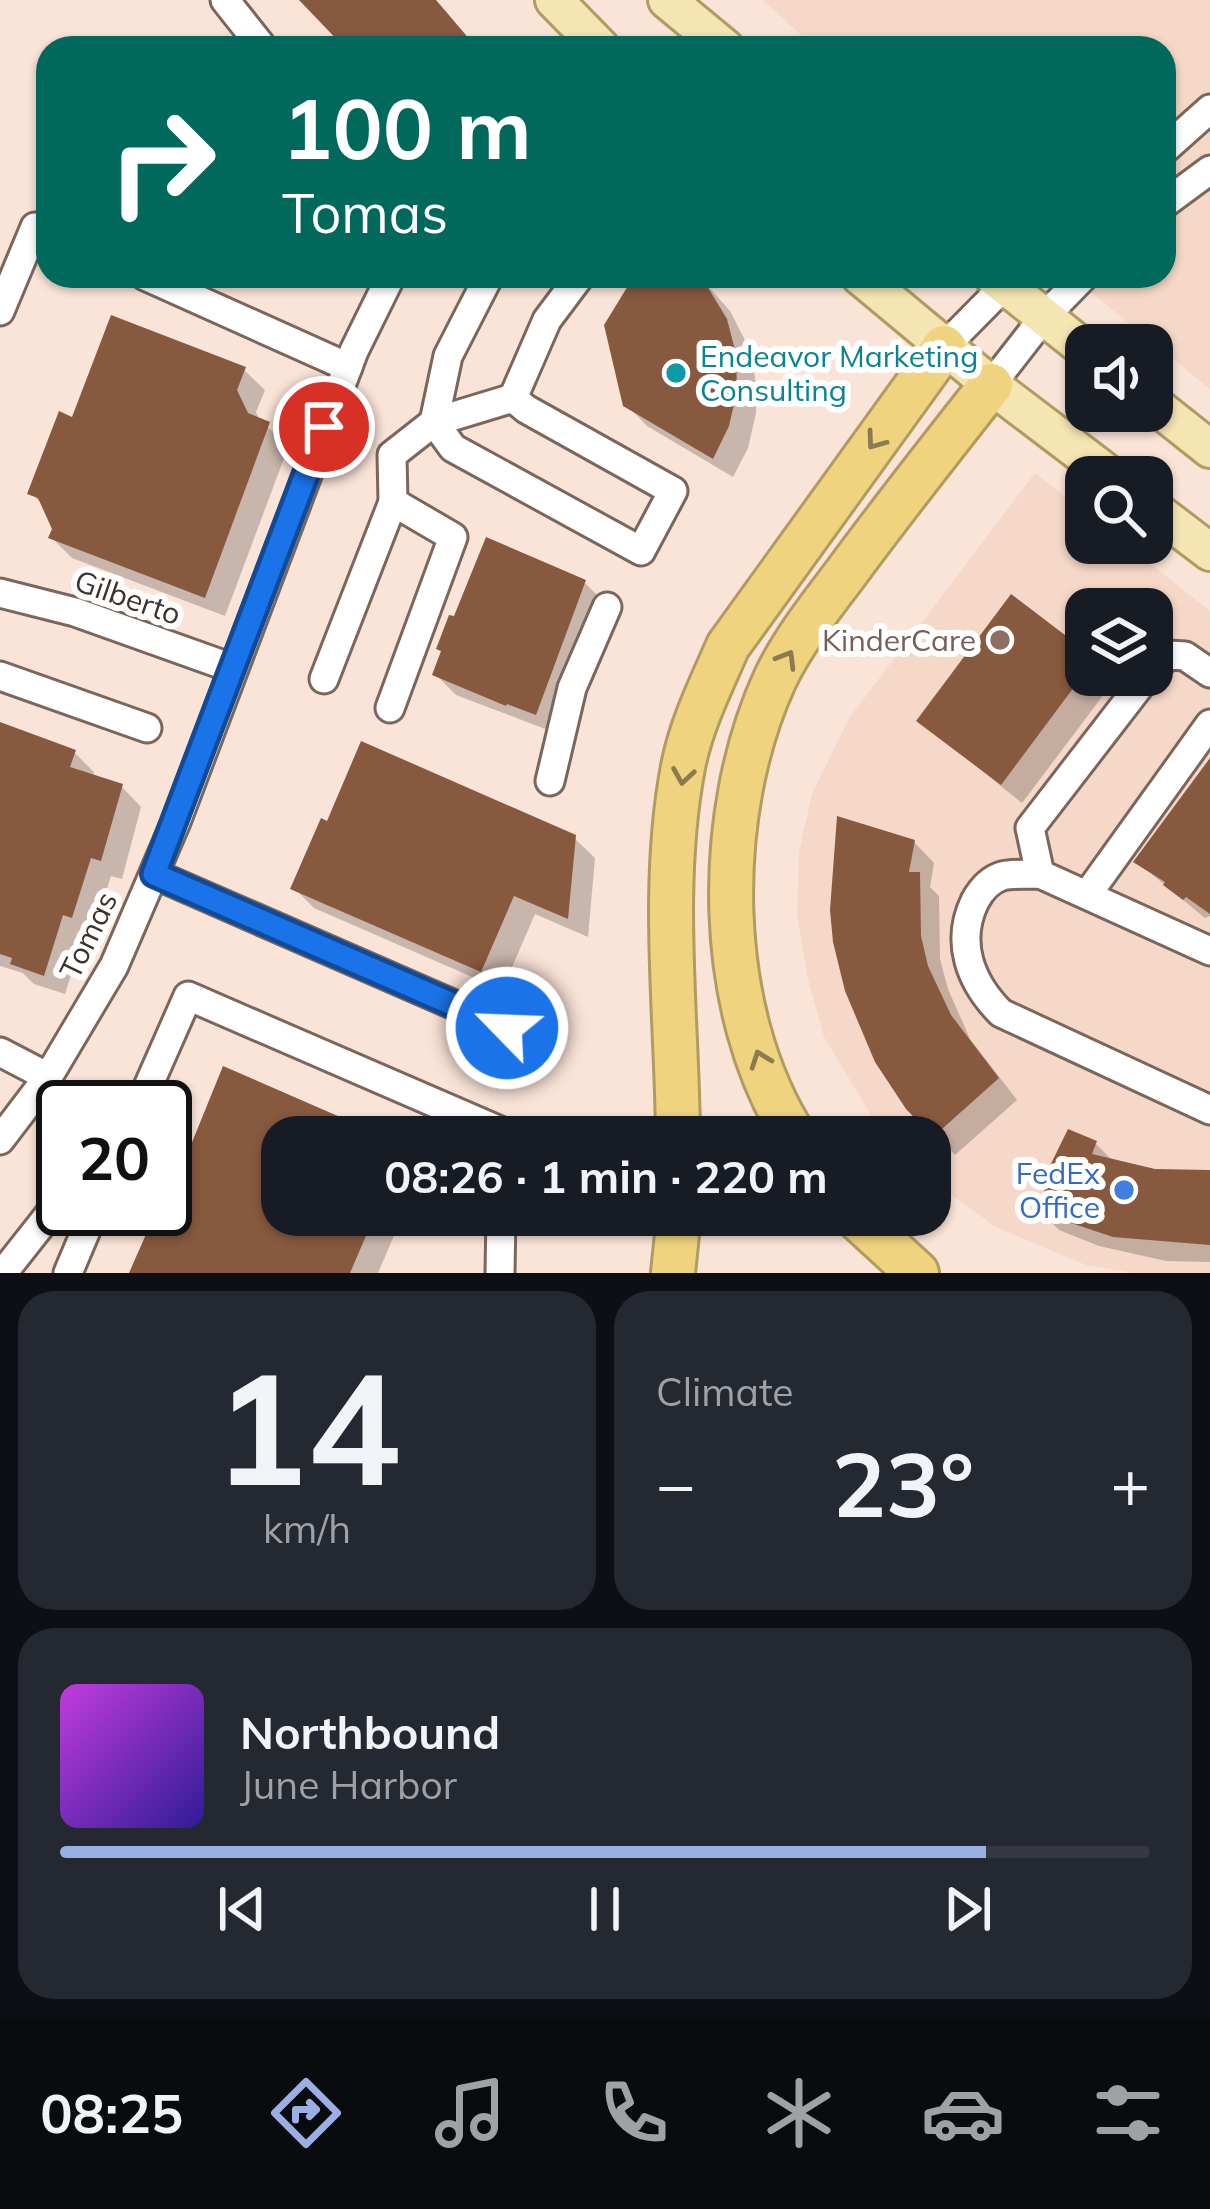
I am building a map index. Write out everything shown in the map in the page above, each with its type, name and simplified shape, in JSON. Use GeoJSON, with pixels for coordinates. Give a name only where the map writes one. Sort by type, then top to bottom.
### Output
{"type":"FeatureCollection","features":[{"type":"Feature","properties":{"kind":"highway"},"geometry":{"type":"LineString","coordinates":[[677,1116],[672,895],[684,765],[703,702],[728,646],[944,346]]}},
{"type":"Feature","properties":{"kind":"highway"},"geometry":{"type":"LineString","coordinates":[[782,1116],[755,1047],[737,976],[731,909],[740,791],[754,736],[776,677],[814,615],[991,385]]}},
{"type":"Feature","properties":{"kind":"highway"},"geometry":{"type":"LineString","coordinates":[[674,1273],[677,1236]]}},
{"type":"Feature","properties":{"kind":"highway"},"geometry":{"type":"LineString","coordinates":[[876,1236],[916,1273]]}},
{"type":"Feature","properties":{"kind":"main road"},"geometry":{"type":"LineString","coordinates":[[554,0],[582,36]]}},
{"type":"Feature","properties":{"kind":"main road"},"geometry":{"type":"LineString","coordinates":[[667,0],[710,36]]}},
{"type":"Feature","properties":{"kind":"main road"},"geometry":{"type":"LineString","coordinates":[[874,288],[1084,456]]}},
{"type":"Feature","properties":{"kind":"main road"},"geometry":{"type":"LineString","coordinates":[[1013,288],[1065,334]]}},
{"type":"Feature","properties":{"kind":"main road"},"geometry":{"type":"LineString","coordinates":[[1173,420],[1210,449]]}},
{"type":"Feature","properties":{"kind":"main road"},"geometry":{"type":"LineString","coordinates":[[1173,524],[1210,552]]}},
{"type":"Feature","properties":{"kind":"street"},"geometry":{"type":"LineString","coordinates":[[225,0],[254,36]]}},
{"type":"Feature","properties":{"kind":"street"},"geometry":{"type":"LineString","coordinates":[[1176,139],[1210,109]]}},
{"type":"Feature","properties":{"kind":"street"},"geometry":{"type":"LineString","coordinates":[[1176,195],[1210,170]]}},
{"type":"Feature","properties":{"kind":"street"},"geometry":{"type":"LineString","coordinates":[[0,311],[36,227]]}},
{"type":"Feature","properties":{"kind":"street"},"geometry":{"type":"LineString","coordinates":[[172,288],[348,367]]}},
{"type":"Feature","properties":{"kind":"street","name":"Tomas"},"geometry":{"type":"LineString","coordinates":[[0,1140],[48,1077],[114,965],[154,874],[348,367],[385,288]]}},
{"type":"Feature","properties":{"kind":"street"},"geometry":{"type":"LineString","coordinates":[[483,288],[448,356],[434,422],[453,448],[641,551],[673,491],[513,398]]}},
{"type":"Feature","properties":{"kind":"street"},"geometry":{"type":"LineString","coordinates":[[324,679],[393,502],[392,455],[434,422],[513,398],[547,320],[571,288]]}},
{"type":"Feature","properties":{"kind":"street"},"geometry":{"type":"LineString","coordinates":[[944,346],[996,288]]}},
{"type":"Feature","properties":{"kind":"street"},"geometry":{"type":"LineString","coordinates":[[991,385],[1072,288]]}},
{"type":"Feature","properties":{"kind":"street"},"geometry":{"type":"LineString","coordinates":[[390,708],[453,537],[393,502]]}},
{"type":"Feature","properties":{"kind":"street","name":"Gilberto"},"geometry":{"type":"LineString","coordinates":[[0,593],[76,612],[232,668]]}},
{"type":"Feature","properties":{"kind":"street"},"geometry":{"type":"LineString","coordinates":[[550,782],[572,688],[607,607]]}},
{"type":"Feature","properties":{"kind":"street"},"geometry":{"type":"LineString","coordinates":[[1173,655],[1185,656],[1210,673]]}},
{"type":"Feature","properties":{"kind":"street"},"geometry":{"type":"LineString","coordinates":[[0,676],[147,728]]}},
{"type":"Feature","properties":{"kind":"street"},"geometry":{"type":"LineString","coordinates":[[1040,874],[1030,827],[1131,696]]}},
{"type":"Feature","properties":{"kind":"street"},"geometry":{"type":"LineString","coordinates":[[1087,895],[1210,724]]}},
{"type":"Feature","properties":{"kind":"street"},"geometry":{"type":"LineString","coordinates":[[154,874],[507,1028]]}},
{"type":"Feature","properties":{"kind":"street"},"geometry":{"type":"LineString","coordinates":[[1210,951],[1040,874],[999,877],[982,888],[964,938],[984,996],[1001,1013],[1210,1110]]}},
{"type":"Feature","properties":{"kind":"street"},"geometry":{"type":"LineString","coordinates":[[151,1080],[188,996],[465,1116]]}},
{"type":"Feature","properties":{"kind":"street"},"geometry":{"type":"LineString","coordinates":[[0,1052],[48,1077]]}},
{"type":"Feature","properties":{"kind":"street"},"geometry":{"type":"LineString","coordinates":[[3,1273],[36,1231]]}},
{"type":"Feature","properties":{"kind":"street"},"geometry":{"type":"LineString","coordinates":[[68,1273],[84,1236]]}},
{"type":"Feature","properties":{"kind":"street"},"geometry":{"type":"LineString","coordinates":[[493,1269],[498,1236]]}},
{"type":"Feature","properties":{"kind":"shaded area"},"geometry":{"type":"Polygon","coordinates":[[[763,0],[1210,0],[1210,389],[1173,359],[1173,324],[1130,324],[1086,288],[1176,288],[1176,36],[802,36],[763,0]]]}},
{"type":"Feature","properties":{"kind":"shaded area"},"geometry":{"type":"Polygon","coordinates":[[[1035,473],[1065,497],[1065,564],[1151,564],[1210,611],[1210,1273],[1134,1273],[1086,1265],[996,1227],[951,1194],[951,1116],[872,1116],[824,1037],[808,979],[797,915],[799,852],[812,794],[850,717],[1035,473]]]}},
{"type":"Feature","properties":{"kind":"building"},"geometry":{"type":"Polygon","coordinates":[[[299,0],[436,0],[467,36],[334,36],[299,0]]]}},
{"type":"Feature","properties":{"kind":"building","name":"Endeavor Marketing Consulting"},"geometry":{"type":"Polygon","coordinates":[[[627,288],[708,288],[727,319],[736,354],[737,391],[729,426],[713,459],[623,406],[604,325],[627,288]]]}},
{"type":"Feature","properties":{"kind":"building"},"geometry":{"type":"Polygon","coordinates":[[[111,315],[246,367],[237,390],[248,413],[270,422],[205,598],[48,538],[52,529],[38,498],[27,494],[59,411],[72,417],[111,315]]]}},
{"type":"Feature","properties":{"kind":"building"},"geometry":{"type":"Polygon","coordinates":[[[486,537],[586,580],[536,715],[432,675],[449,615],[454,616],[486,537]]]}},
{"type":"Feature","properties":{"kind":"building"},"geometry":{"type":"Polygon","coordinates":[[[1011,594],[1065,635],[1067,696],[1001,785],[916,721],[1011,594]]]}},
{"type":"Feature","properties":{"kind":"building"},"geometry":{"type":"Polygon","coordinates":[[[0,722],[76,750],[70,767],[123,784],[101,861],[91,858],[72,918],[63,915],[44,976],[10,964],[12,958],[0,954],[0,722]]]}},
{"type":"Feature","properties":{"kind":"building"},"geometry":{"type":"Polygon","coordinates":[[[361,741],[576,835],[568,919],[514,896],[481,972],[290,889],[321,818],[327,821],[361,741]]]}},
{"type":"Feature","properties":{"kind":"building"},"geometry":{"type":"Polygon","coordinates":[[[1210,758],[1210,914],[1133,862],[1210,758]]]}},
{"type":"Feature","properties":{"kind":"building"},"geometry":{"type":"Polygon","coordinates":[[[837,816],[915,840],[909,872],[920,872],[921,936],[928,966],[951,1015],[999,1078],[951,1121],[951,1116],[913,1116],[875,1062],[845,991],[830,910],[837,816]]]}},
{"type":"Feature","properties":{"kind":"building"},"geometry":{"type":"Polygon","coordinates":[[[223,1066],[338,1116],[261,1116],[261,1236],[366,1236],[350,1273],[129,1273],[145,1236],[192,1236],[192,1142],[223,1066]]]}},
{"type":"Feature","properties":{"kind":"building"},"geometry":{"type":"Polygon","coordinates":[[[1068,1129],[1097,1141],[1092,1154],[1155,1169],[1210,1170],[1210,1245],[1113,1237],[1035,1211],[1048,1183],[1043,1180],[1068,1129]]]}},
{"type":"Feature","properties":{"kind":"place","name":"Endeavor Marketing Consulting"},"geometry":{"type":"Point","coordinates":[676,373]}},
{"type":"Feature","properties":{"kind":"place","name":"KinderCare"},"geometry":{"type":"Point","coordinates":[1000,640]}},
{"type":"Feature","properties":{"kind":"place","name":"FedEx Office"},"geometry":{"type":"Point","coordinates":[1124,1190]}},
{"type":"Feature","properties":{"kind":"route"},"geometry":{"type":"LineString","coordinates":[[324,427],[154,874],[507,1028]]}}]}
